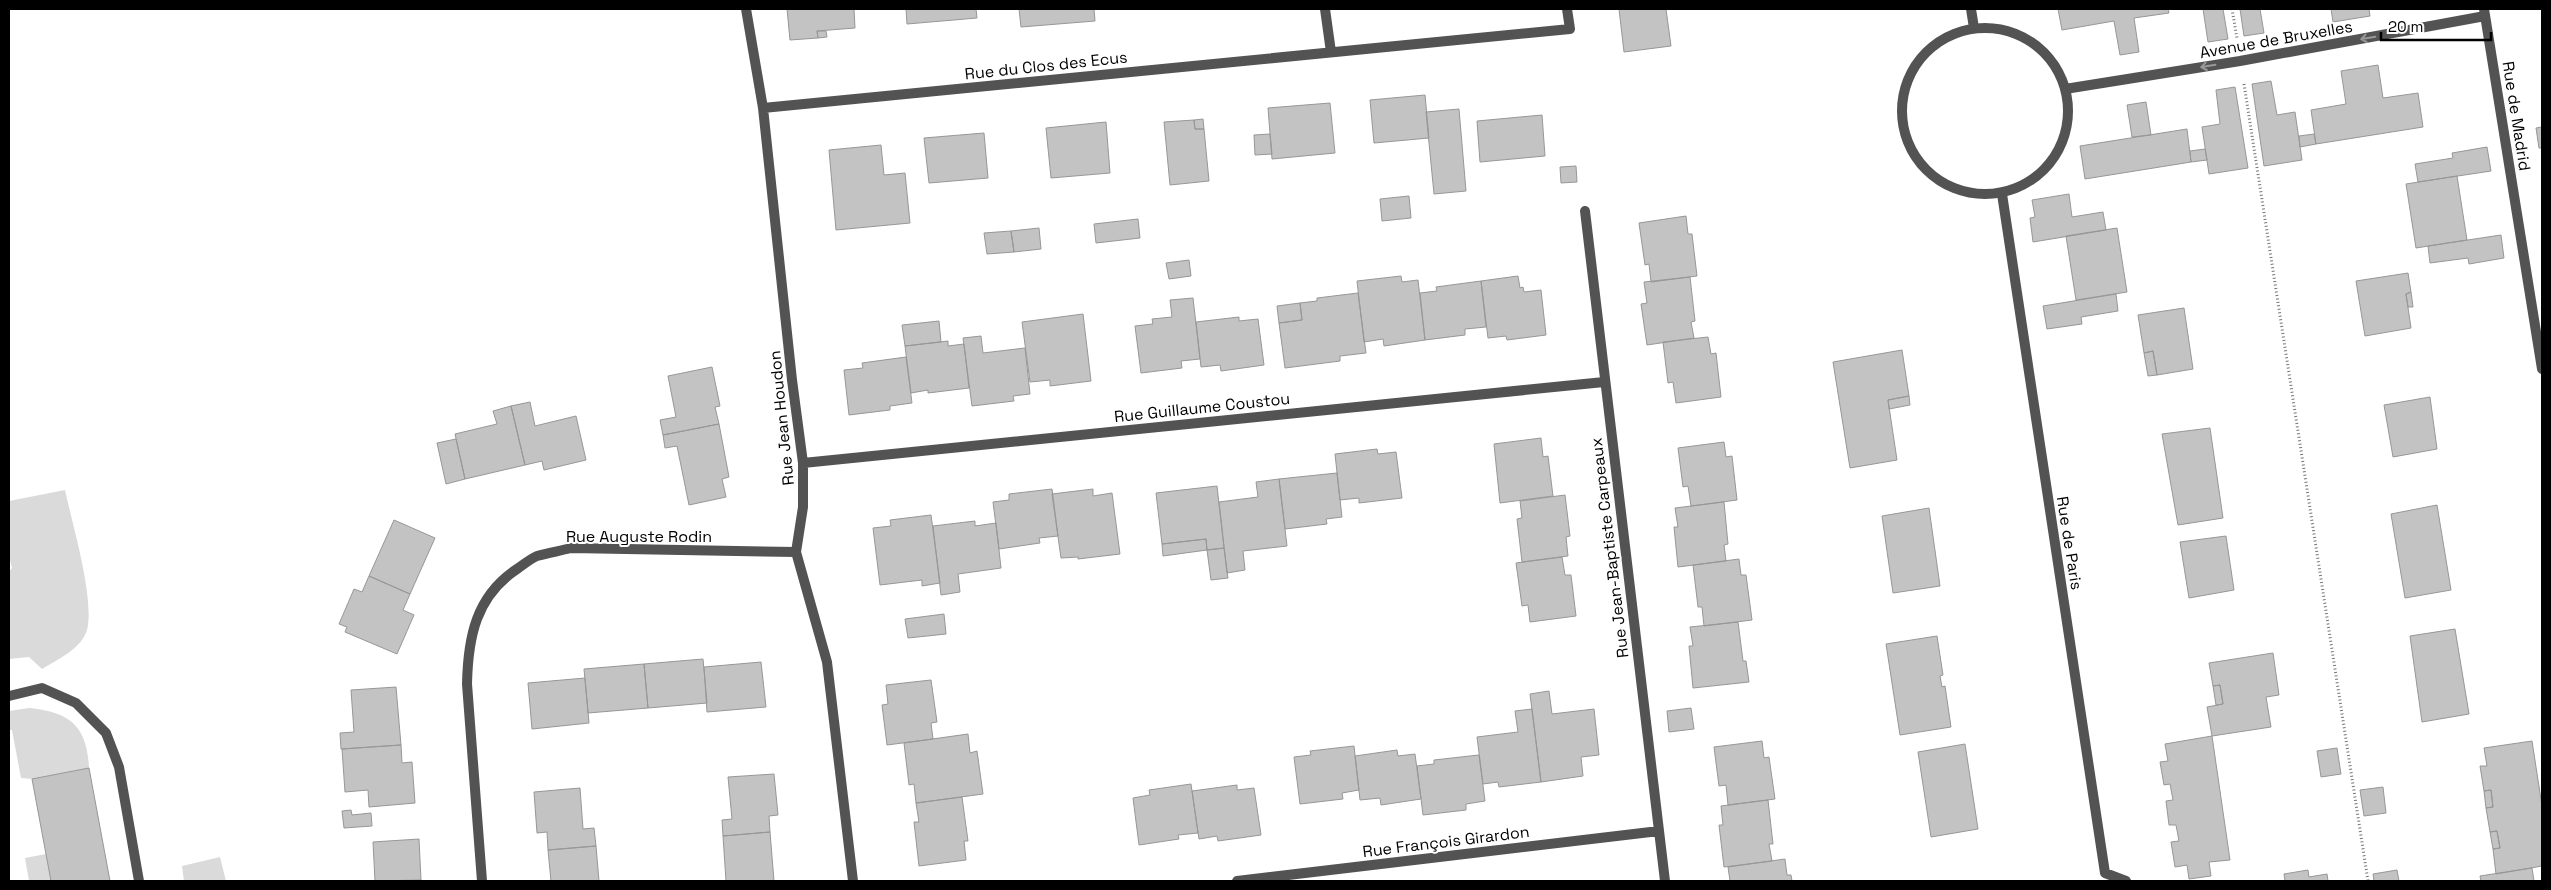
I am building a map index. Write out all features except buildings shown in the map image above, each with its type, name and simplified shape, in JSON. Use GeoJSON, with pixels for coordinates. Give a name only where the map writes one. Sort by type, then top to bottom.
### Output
{"type":"FeatureCollection","features":[{"type":"Feature","properties":{"kind":"street","name":"Rue Jean Houdon"},"geometry":{"type":"LineString","coordinates":[[746,9],[763,108],[792,380],[803,463],[803,506],[796,552],[827,662],[852,881]]}},
{"type":"Feature","properties":{"kind":"street"},"geometry":{"type":"LineString","coordinates":[[1325,9],[1331,52]]}},
{"type":"Feature","properties":{"kind":"street","name":"Rue du Clos des Ecus"},"geometry":{"type":"LineString","coordinates":[[763,108],[1570,29],[1568,9]]}},
{"type":"Feature","properties":{"kind":"street"},"geometry":{"type":"LineString","coordinates":[[1971,9],[1974,28]]}},
{"type":"Feature","properties":{"kind":"street","name":"Avenue de Bruxelles"},"geometry":{"type":"LineString","coordinates":[[2065,89],[2240,61],[2485,12]]}},
{"type":"Feature","properties":{"kind":"street","name":"Rue de Madrid"},"geometry":{"type":"LineString","coordinates":[[2485,12],[2542,369]]}},
{"type":"Feature","properties":{"kind":"street"},"geometry":{"type":"LineString","coordinates":[[1974,28],[2003,29],[2030,40],[2042,49],[2060,72],[2065,89],[2069,101],[2068,124],[2059,152],[2029,183],[2002,194],[1985,196],[1956,191],[1931,176],[1907,143],[1901,114],[1907,80],[1922,56],[1946,37],[1974,28]]}},
{"type":"Feature","properties":{"kind":"street","name":"Rue de Paris"},"geometry":{"type":"LineString","coordinates":[[2002,194],[2105,873],[2126,881]]}},
{"type":"Feature","properties":{"kind":"street","name":"Rue Jean-Baptiste Carpeaux"},"geometry":{"type":"LineString","coordinates":[[1585,210],[1665,881]]}},
{"type":"Feature","properties":{"kind":"street","name":"Rue Guillaume Coustou"},"geometry":{"type":"LineString","coordinates":[[803,463],[1604,382]]}},
{"type":"Feature","properties":{"kind":"street","name":"Rue Auguste Rodin"},"geometry":{"type":"LineString","coordinates":[[482,881],[467,684],[467,652],[475,618],[487,596],[505,576],[534,557],[571,548],[796,552]]}},
{"type":"Feature","properties":{"kind":"street"},"geometry":{"type":"LineString","coordinates":[[9,696],[42,688],[76,702],[106,733],[119,768],[139,881]]}},
{"type":"Feature","properties":{"kind":"street","name":"Rue François Girardon"},"geometry":{"type":"LineString","coordinates":[[1237,881],[1659,830]]}},
{"type":"Feature","properties":{"kind":"path"},"geometry":{"type":"LineString","coordinates":[[2232,9],[2368,881]]}},
{"type":"Feature","properties":{"kind":"shaded area"},"geometry":{"type":"Polygon","coordinates":[[[65,490],[85,581],[89,616],[87,630],[75,648],[42,669],[29,657],[9,659],[9,572],[12,568],[9,556],[9,501],[65,490]]]}},
{"type":"Feature","properties":{"kind":"shaded area"},"geometry":{"type":"Polygon","coordinates":[[[29,708],[55,713],[74,724],[85,741],[89,768],[32,779],[21,778],[12,730],[9,730],[9,711],[29,708]]]}},
{"type":"Feature","properties":{"kind":"shaded area"},"geometry":{"type":"Polygon","coordinates":[[[46,854],[51,881],[29,881],[25,858],[46,854]]]}},
{"type":"Feature","properties":{"kind":"shaded area"},"geometry":{"type":"Polygon","coordinates":[[[220,857],[226,881],[184,881],[182,866],[220,857]]]}}]}
